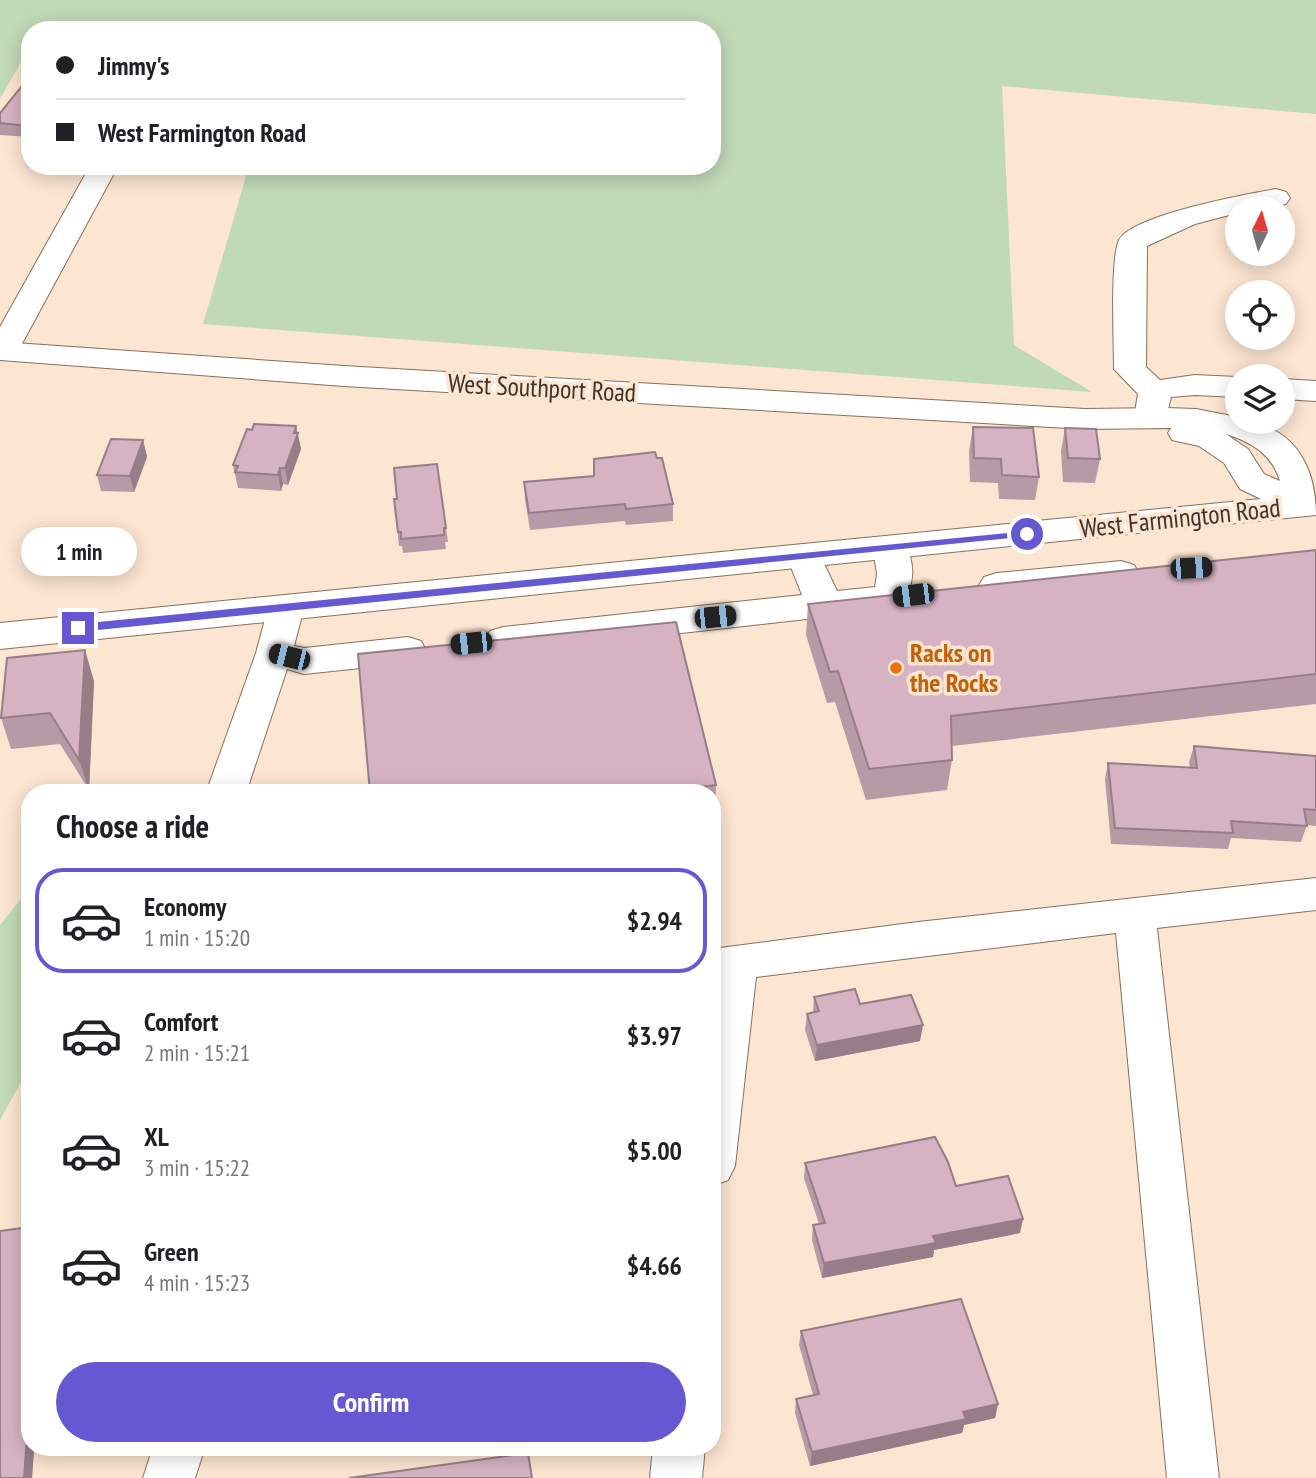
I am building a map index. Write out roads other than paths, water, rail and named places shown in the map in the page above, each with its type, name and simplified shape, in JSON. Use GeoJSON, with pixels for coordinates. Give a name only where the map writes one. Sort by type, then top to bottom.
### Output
{"type":"FeatureCollection","features":[{"type":"Feature","properties":{"kind":"main road"},"geometry":{"type":"LineString","coordinates":[[1,351],[99,175]]}},
{"type":"Feature","properties":{"kind":"main road"},"geometry":{"type":"LineString","coordinates":[[1225,206],[1209,209],[1152,230],[1133,242],[1130,264],[1130,369],[1152,406],[1180,386],[1225,387]]}},
{"type":"Feature","properties":{"kind":"main road","name":"West Southport Road"},"geometry":{"type":"LineString","coordinates":[[1,351],[344,376],[1085,419],[1209,438],[1236,456],[1252,481],[1309,504]]}},
{"type":"Feature","properties":{"kind":"main road"},"geometry":{"type":"LineString","coordinates":[[1295,390],[1316,391]]}},
{"type":"Feature","properties":{"kind":"main road","name":"West Southport Road"},"geometry":{"type":"LineString","coordinates":[[1085,419],[1152,406],[1193,419],[1254,432],[1273,444],[1290,463],[1309,504]]}},
{"type":"Feature","properties":{"kind":"main road","name":"West Farmington Road"},"geometry":{"type":"LineString","coordinates":[[0,636],[805,557],[1309,504]]}},
{"type":"Feature","properties":{"kind":"main road"},"geometry":{"type":"LineString","coordinates":[[887,598],[894,586],[896,574],[890,548]]}},
{"type":"Feature","properties":{"kind":"main road"},"geometry":{"type":"LineString","coordinates":[[805,557],[824,605]]}},
{"type":"Feature","properties":{"kind":"main road"},"geometry":{"type":"LineString","coordinates":[[967,588],[1063,576],[1152,570]]}},
{"type":"Feature","properties":{"kind":"main road"},"geometry":{"type":"LineString","coordinates":[[274,653],[304,661],[927,593]]}},
{"type":"Feature","properties":{"kind":"main road"},"geometry":{"type":"LineString","coordinates":[[229,784],[274,653],[286,608]]}},
{"type":"Feature","properties":{"kind":"main road"},"geometry":{"type":"LineString","coordinates":[[721,1014],[724,964],[1316,894]]}},
{"type":"Feature","properties":{"kind":"main road"},"geometry":{"type":"LineString","coordinates":[[1135,915],[1193,1478]]}},
{"type":"Feature","properties":{"kind":"main road"},"geometry":{"type":"LineString","coordinates":[[169,1478],[176,1456]]}},
{"type":"Feature","properties":{"kind":"main road"},"geometry":{"type":"LineString","coordinates":[[676,1478],[678,1456]]}},
{"type":"Feature","properties":{"kind":"place","name":"Racks on the Rocks"},"geometry":{"type":"Point","coordinates":[896,668]}}]}
